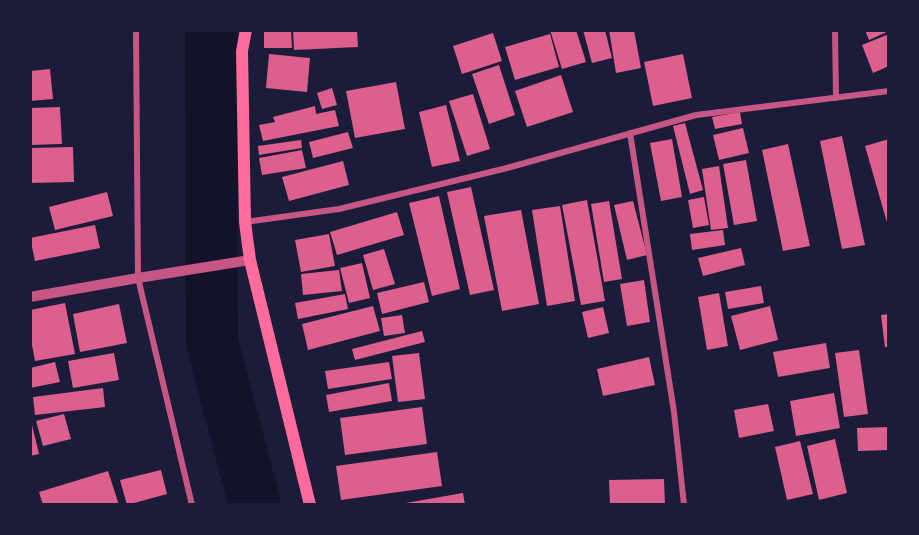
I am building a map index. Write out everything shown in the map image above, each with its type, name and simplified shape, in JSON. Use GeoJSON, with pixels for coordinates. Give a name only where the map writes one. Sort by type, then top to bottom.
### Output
{"type":"FeatureCollection","features":[{"type":"Feature","properties":{"kind":"main road"},"geometry":{"type":"LineString","coordinates":[[246,30],[242,51],[244,261],[310,505]]}},
{"type":"Feature","properties":{"kind":"street"},"geometry":{"type":"LineString","coordinates":[[136,30],[138,278],[192,505]]}},
{"type":"Feature","properties":{"kind":"street"},"geometry":{"type":"LineString","coordinates":[[835,30],[836,98]]}},
{"type":"Feature","properties":{"kind":"street"},"geometry":{"type":"LineString","coordinates":[[245,222],[339,209],[507,168],[696,115],[889,91]]}},
{"type":"Feature","properties":{"kind":"street"},"geometry":{"type":"LineString","coordinates":[[630,133],[674,412],[684,505]]}},
{"type":"Feature","properties":{"kind":"street"},"geometry":{"type":"LineString","coordinates":[[30,297],[244,261]]}},
{"type":"Feature","properties":{"kind":"building"},"geometry":{"type":"Polygon","coordinates":[[[264,30],[291,30],[292,48],[264,48],[264,30]]]}},
{"type":"Feature","properties":{"kind":"building"},"geometry":{"type":"Polygon","coordinates":[[[293,30],[357,30],[358,47],[294,50],[293,30]]]}},
{"type":"Feature","properties":{"kind":"building"},"geometry":{"type":"Polygon","coordinates":[[[550,30],[576,30],[586,62],[562,69],[550,30]]]}},
{"type":"Feature","properties":{"kind":"building"},"geometry":{"type":"Polygon","coordinates":[[[583,30],[605,30],[612,58],[592,63],[583,30]]]}},
{"type":"Feature","properties":{"kind":"building"},"geometry":{"type":"Polygon","coordinates":[[[609,30],[634,30],[641,68],[616,73],[609,30]]]}},
{"type":"Feature","properties":{"kind":"building"},"geometry":{"type":"Polygon","coordinates":[[[865,30],[889,30],[889,31],[869,40],[865,30]]]}},
{"type":"Feature","properties":{"kind":"building"},"geometry":{"type":"Polygon","coordinates":[[[493,33],[502,61],[462,74],[453,46],[493,33]]]}},
{"type":"Feature","properties":{"kind":"building"},"geometry":{"type":"Polygon","coordinates":[[[550,34],[559,67],[515,80],[505,47],[550,34]]]}},
{"type":"Feature","properties":{"kind":"building"},"geometry":{"type":"Polygon","coordinates":[[[889,34],[889,66],[873,73],[862,45],[889,34]]]}},
{"type":"Feature","properties":{"kind":"building"},"geometry":{"type":"Polygon","coordinates":[[[269,54],[310,58],[307,92],[266,88],[269,54]]]}},
{"type":"Feature","properties":{"kind":"building"},"geometry":{"type":"Polygon","coordinates":[[[683,54],[692,98],[653,106],[644,62],[683,54]]]}},
{"type":"Feature","properties":{"kind":"building"},"geometry":{"type":"Polygon","coordinates":[[[499,65],[515,115],[489,124],[472,74],[499,65]]]}},
{"type":"Feature","properties":{"kind":"building"},"geometry":{"type":"Polygon","coordinates":[[[50,69],[53,99],[30,101],[30,71],[50,69]]]}},
{"type":"Feature","properties":{"kind":"building"},"geometry":{"type":"Polygon","coordinates":[[[561,75],[573,112],[527,127],[515,91],[561,75]]]}},
{"type":"Feature","properties":{"kind":"building"},"geometry":{"type":"Polygon","coordinates":[[[396,82],[405,129],[355,138],[346,91],[396,82]]]}},
{"type":"Feature","properties":{"kind":"building"},"geometry":{"type":"Polygon","coordinates":[[[332,88],[337,105],[322,109],[317,93],[332,88]]]}},
{"type":"Feature","properties":{"kind":"building"},"geometry":{"type":"Polygon","coordinates":[[[473,94],[490,149],[467,156],[449,101],[473,94]]]}},
{"type":"Feature","properties":{"kind":"building"},"geometry":{"type":"Polygon","coordinates":[[[446,105],[460,161],[432,167],[419,112],[446,105]]]}},
{"type":"Feature","properties":{"kind":"building"},"geometry":{"type":"Polygon","coordinates":[[[315,106],[316,114],[335,110],[339,126],[263,141],[259,125],[275,122],[273,117],[315,106]]]}},
{"type":"Feature","properties":{"kind":"building"},"geometry":{"type":"Polygon","coordinates":[[[60,107],[62,144],[30,145],[30,108],[60,107]]]}},
{"type":"Feature","properties":{"kind":"building"},"geometry":{"type":"Polygon","coordinates":[[[740,112],[742,124],[715,129],[712,117],[740,112]]]}},
{"type":"Feature","properties":{"kind":"building"},"geometry":{"type":"Polygon","coordinates":[[[685,123],[703,190],[690,194],[673,126],[685,123]]]}},
{"type":"Feature","properties":{"kind":"building"},"geometry":{"type":"Polygon","coordinates":[[[743,128],[749,153],[719,160],[713,135],[743,128]]]}},
{"type":"Feature","properties":{"kind":"building"},"geometry":{"type":"Polygon","coordinates":[[[348,132],[353,148],[313,158],[309,142],[348,132]]]}},
{"type":"Feature","properties":{"kind":"building"},"geometry":{"type":"Polygon","coordinates":[[[842,136],[865,245],[842,249],[820,141],[842,136]]]}},
{"type":"Feature","properties":{"kind":"building"},"geometry":{"type":"Polygon","coordinates":[[[672,139],[682,197],[661,201],[650,143],[672,139]]]}},
{"type":"Feature","properties":{"kind":"building"},"geometry":{"type":"Polygon","coordinates":[[[889,139],[889,226],[888,226],[865,146],[889,139]]]}},
{"type":"Feature","properties":{"kind":"building"},"geometry":{"type":"Polygon","coordinates":[[[301,140],[302,148],[259,155],[258,146],[301,140]]]}},
{"type":"Feature","properties":{"kind":"building"},"geometry":{"type":"Polygon","coordinates":[[[788,144],[810,246],[783,251],[762,150],[788,144]]]}},
{"type":"Feature","properties":{"kind":"building"},"geometry":{"type":"Polygon","coordinates":[[[73,147],[74,182],[30,183],[30,148],[73,147]]]}},
{"type":"Feature","properties":{"kind":"building"},"geometry":{"type":"Polygon","coordinates":[[[302,150],[306,168],[262,175],[259,158],[302,150]]]}},
{"type":"Feature","properties":{"kind":"building"},"geometry":{"type":"Polygon","coordinates":[[[746,160],[757,221],[734,225],[723,164],[746,160]]]}},
{"type":"Feature","properties":{"kind":"building"},"geometry":{"type":"Polygon","coordinates":[[[343,161],[349,185],[289,201],[282,177],[343,161]]]}},
{"type":"Feature","properties":{"kind":"building"},"geometry":{"type":"Polygon","coordinates":[[[719,166],[728,228],[711,230],[702,169],[719,166]]]}},
{"type":"Feature","properties":{"kind":"building"},"geometry":{"type":"Polygon","coordinates":[[[471,187],[494,290],[470,295],[447,192],[471,187]]]}},
{"type":"Feature","properties":{"kind":"building"},"geometry":{"type":"Polygon","coordinates":[[[107,192],[113,216],[55,230],[49,207],[107,192]]]}},
{"type":"Feature","properties":{"kind":"building"},"geometry":{"type":"Polygon","coordinates":[[[439,196],[460,289],[432,296],[409,203],[439,196]]]}},
{"type":"Feature","properties":{"kind":"building"},"geometry":{"type":"Polygon","coordinates":[[[704,197],[709,225],[693,228],[688,200],[704,197]]]}},
{"type":"Feature","properties":{"kind":"building"},"geometry":{"type":"Polygon","coordinates":[[[587,200],[605,301],[581,305],[562,205],[587,200]]]}},
{"type":"Feature","properties":{"kind":"building"},"geometry":{"type":"Polygon","coordinates":[[[609,201],[622,279],[604,282],[591,204],[609,201]]]}},
{"type":"Feature","properties":{"kind":"building"},"geometry":{"type":"Polygon","coordinates":[[[633,201],[647,255],[627,260],[614,205],[633,201]]]}},
{"type":"Feature","properties":{"kind":"building"},"geometry":{"type":"Polygon","coordinates":[[[560,206],[575,301],[547,306],[532,210],[560,206]]]}},
{"type":"Feature","properties":{"kind":"building"},"geometry":{"type":"Polygon","coordinates":[[[521,210],[539,304],[502,311],[484,216],[521,210]]]}},
{"type":"Feature","properties":{"kind":"building"},"geometry":{"type":"Polygon","coordinates":[[[397,212],[404,235],[337,255],[330,232],[397,212]]]}},
{"type":"Feature","properties":{"kind":"building"},"geometry":{"type":"Polygon","coordinates":[[[95,225],[100,248],[35,261],[30,238],[95,225]]]}},
{"type":"Feature","properties":{"kind":"building"},"geometry":{"type":"Polygon","coordinates":[[[723,230],[725,245],[692,250],[690,234],[723,230]]]}},
{"type":"Feature","properties":{"kind":"building"},"geometry":{"type":"Polygon","coordinates":[[[329,234],[335,266],[301,272],[295,240],[329,234]]]}},
{"type":"Feature","properties":{"kind":"building"},"geometry":{"type":"Polygon","coordinates":[[[741,248],[745,265],[703,276],[698,258],[741,248]]]}},
{"type":"Feature","properties":{"kind":"building"},"geometry":{"type":"Polygon","coordinates":[[[384,249],[395,284],[373,290],[363,255],[384,249]]]}},
{"type":"Feature","properties":{"kind":"building"},"geometry":{"type":"Polygon","coordinates":[[[362,263],[370,298],[349,303],[340,268],[362,263]]]}},
{"type":"Feature","properties":{"kind":"building"},"geometry":{"type":"Polygon","coordinates":[[[339,270],[342,291],[303,295],[301,274],[339,270]]]}},
{"type":"Feature","properties":{"kind":"building"},"geometry":{"type":"Polygon","coordinates":[[[644,280],[650,322],[627,326],[620,284],[644,280]]]}},
{"type":"Feature","properties":{"kind":"building"},"geometry":{"type":"Polygon","coordinates":[[[424,282],[429,302],[382,314],[377,293],[424,282]]]}},
{"type":"Feature","properties":{"kind":"building"},"geometry":{"type":"Polygon","coordinates":[[[761,286],[764,303],[728,309],[725,292],[761,286]]]}},
{"type":"Feature","properties":{"kind":"building"},"geometry":{"type":"Polygon","coordinates":[[[719,293],[728,346],[707,350],[698,297],[719,293]]]}},
{"type":"Feature","properties":{"kind":"building"},"geometry":{"type":"Polygon","coordinates":[[[345,294],[348,309],[298,319],[295,303],[345,294]]]}},
{"type":"Feature","properties":{"kind":"building"},"geometry":{"type":"Polygon","coordinates":[[[65,303],[75,354],[35,361],[30,335],[30,310],[65,303]]]}},
{"type":"Feature","properties":{"kind":"building"},"geometry":{"type":"Polygon","coordinates":[[[119,304],[127,343],[80,352],[73,314],[119,304]]]}},
{"type":"Feature","properties":{"kind":"building"},"geometry":{"type":"Polygon","coordinates":[[[373,306],[380,331],[308,350],[302,324],[373,306]]]}},
{"type":"Feature","properties":{"kind":"building"},"geometry":{"type":"Polygon","coordinates":[[[770,306],[778,340],[740,350],[731,316],[770,306]]]}},
{"type":"Feature","properties":{"kind":"building"},"geometry":{"type":"Polygon","coordinates":[[[603,307],[609,333],[588,338],[582,312],[603,307]]]}},
{"type":"Feature","properties":{"kind":"building"},"geometry":{"type":"Polygon","coordinates":[[[889,314],[889,347],[885,347],[881,315],[889,314]]]}},
{"type":"Feature","properties":{"kind":"building"},"geometry":{"type":"Polygon","coordinates":[[[402,315],[405,333],[384,336],[381,318],[402,315]]]}},
{"type":"Feature","properties":{"kind":"building"},"geometry":{"type":"Polygon","coordinates":[[[422,331],[425,342],[355,360],[352,349],[422,331]]]}},
{"type":"Feature","properties":{"kind":"building"},"geometry":{"type":"Polygon","coordinates":[[[826,343],[830,368],[778,377],[773,352],[826,343]]]}},
{"type":"Feature","properties":{"kind":"building"},"geometry":{"type":"Polygon","coordinates":[[[859,350],[868,414],[844,417],[835,353],[859,350]]]}},
{"type":"Feature","properties":{"kind":"building"},"geometry":{"type":"Polygon","coordinates":[[[114,353],[119,380],[73,388],[68,361],[114,353]]]}},
{"type":"Feature","properties":{"kind":"building"},"geometry":{"type":"Polygon","coordinates":[[[419,353],[425,399],[398,402],[392,356],[419,353]]]}},
{"type":"Feature","properties":{"kind":"building"},"geometry":{"type":"Polygon","coordinates":[[[649,357],[655,385],[603,396],[597,369],[649,357]]]}},
{"type":"Feature","properties":{"kind":"building"},"geometry":{"type":"Polygon","coordinates":[[[55,362],[60,382],[30,388],[30,368],[55,362]]]}},
{"type":"Feature","properties":{"kind":"building"},"geometry":{"type":"Polygon","coordinates":[[[389,362],[392,379],[328,389],[325,371],[389,362]]]}},
{"type":"Feature","properties":{"kind":"building"},"geometry":{"type":"Polygon","coordinates":[[[389,383],[392,401],[329,412],[326,395],[389,383]]]}},
{"type":"Feature","properties":{"kind":"building"},"geometry":{"type":"Polygon","coordinates":[[[103,388],[105,407],[35,415],[33,397],[103,388]]]}},
{"type":"Feature","properties":{"kind":"building"},"geometry":{"type":"Polygon","coordinates":[[[834,393],[840,428],[796,436],[790,401],[834,393]]]}},
{"type":"Feature","properties":{"kind":"building"},"geometry":{"type":"Polygon","coordinates":[[[768,404],[774,431],[739,438],[734,410],[768,404]]]}},
{"type":"Feature","properties":{"kind":"building"},"geometry":{"type":"Polygon","coordinates":[[[422,407],[427,444],[345,455],[340,418],[422,407]]]}},
{"type":"Feature","properties":{"kind":"building"},"geometry":{"type":"Polygon","coordinates":[[[64,414],[71,439],[43,446],[36,421],[64,414]]]}},
{"type":"Feature","properties":{"kind":"building"},"geometry":{"type":"Polygon","coordinates":[[[32,425],[39,454],[30,456],[30,426],[32,425]]]}},
{"type":"Feature","properties":{"kind":"building"},"geometry":{"type":"Polygon","coordinates":[[[889,427],[889,450],[858,451],[857,428],[889,427]]]}},
{"type":"Feature","properties":{"kind":"building"},"geometry":{"type":"Polygon","coordinates":[[[835,439],[847,493],[819,500],[807,446],[835,439]]]}},
{"type":"Feature","properties":{"kind":"building"},"geometry":{"type":"Polygon","coordinates":[[[800,441],[813,494],[787,500],[775,447],[800,441]]]}},
{"type":"Feature","properties":{"kind":"building"},"geometry":{"type":"Polygon","coordinates":[[[437,452],[442,486],[341,500],[336,466],[437,452]]]}},
{"type":"Feature","properties":{"kind":"building"},"geometry":{"type":"Polygon","coordinates":[[[161,470],[167,494],[127,505],[120,480],[161,470]]]}},
{"type":"Feature","properties":{"kind":"building"},"geometry":{"type":"Polygon","coordinates":[[[108,471],[119,505],[43,505],[39,492],[108,471]]]}},
{"type":"Feature","properties":{"kind":"building"},"geometry":{"type":"Polygon","coordinates":[[[664,479],[665,505],[610,505],[609,480],[664,479]]]}},
{"type":"Feature","properties":{"kind":"building"},"geometry":{"type":"Polygon","coordinates":[[[463,493],[465,505],[400,505],[400,504],[463,493]]]}},
{"type":"Feature","properties":{"kind":"waterway"},"geometry":{"type":"LineString","coordinates":[[211,30],[212,342],[255,505]]}}]}
